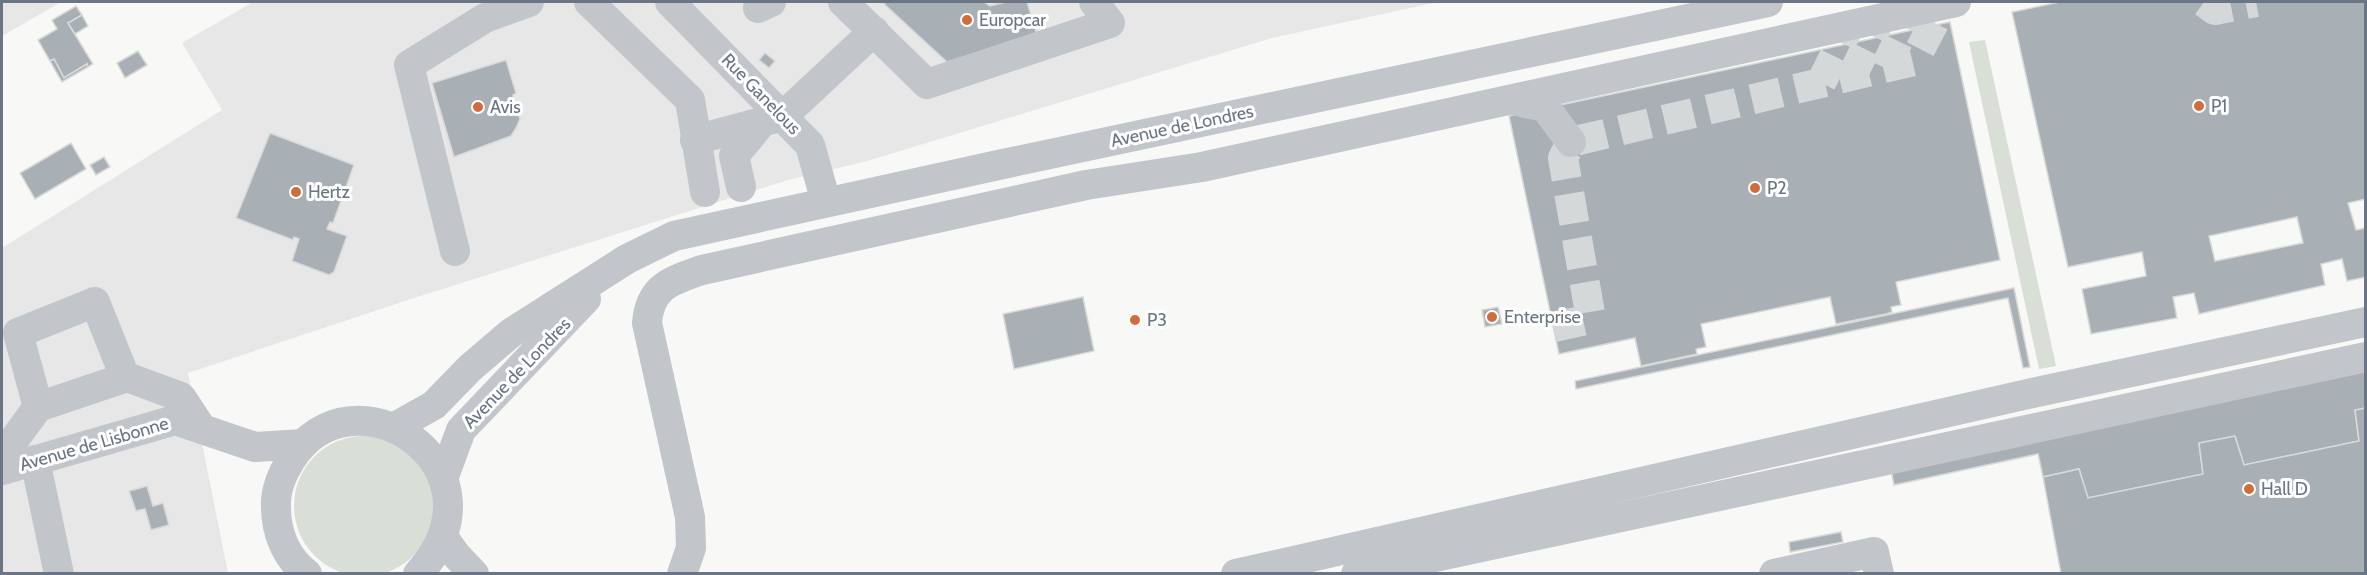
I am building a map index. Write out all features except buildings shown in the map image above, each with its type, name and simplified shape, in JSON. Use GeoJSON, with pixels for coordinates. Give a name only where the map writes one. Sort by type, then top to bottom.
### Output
{"type":"FeatureCollection","features":[{"type":"Feature","properties":{"kind":"street"},"geometry":{"type":"LineString","coordinates":[[455,251],[408,65],[485,18],[529,2]]}},
{"type":"Feature","properties":{"kind":"street"},"geometry":{"type":"LineString","coordinates":[[589,2],[690,100],[694,140],[705,192]]}},
{"type":"Feature","properties":{"kind":"street"},"geometry":{"type":"LineString","coordinates":[[843,2],[927,84],[1110,23],[1094,2]]}},
{"type":"Feature","properties":{"kind":"street","name":"Avenue de Londres"},"geometry":{"type":"LineString","coordinates":[[393,428],[434,405],[470,368],[511,333],[627,259],[674,236],[1768,2]]}},
{"type":"Feature","properties":{"kind":"street"},"geometry":{"type":"LineString","coordinates":[[682,573],[691,549],[690,517],[647,323],[652,300],[671,282],[702,270],[1086,185],[1202,167],[1956,2]]}},
{"type":"Feature","properties":{"kind":"street","name":"Rue Ganelous"},"geometry":{"type":"LineString","coordinates":[[676,3],[780,121],[810,145],[826,202]]}},
{"type":"Feature","properties":{"kind":"street"},"geometry":{"type":"LineString","coordinates":[[741,187],[734,156],[780,121],[880,37]]}},
{"type":"Feature","properties":{"kind":"street"},"geometry":{"type":"LineString","coordinates":[[1506,99],[1545,107],[1572,142]]}},
{"type":"Feature","properties":{"kind":"street"},"geometry":{"type":"LineString","coordinates":[[694,140],[780,121]]}},
{"type":"Feature","properties":{"kind":"street","name":"Avenue de Londres"},"geometry":{"type":"LineString","coordinates":[[443,479],[461,430],[574,313],[605,275]]}},
{"type":"Feature","properties":{"kind":"street"},"geometry":{"type":"LineString","coordinates":[[38,406],[18,333],[95,303],[125,377]]}},
{"type":"Feature","properties":{"kind":"street"},"geometry":{"type":"LineString","coordinates":[[1236,573],[2025,395],[2366,322]]}},
{"type":"Feature","properties":{"kind":"street"},"geometry":{"type":"LineString","coordinates":[[1356,573],[2366,357]]}},
{"type":"Feature","properties":{"kind":"street"},"geometry":{"type":"LineString","coordinates":[[2,456],[38,406],[125,377],[181,397],[202,429]]}},
{"type":"Feature","properties":{"kind":"street"},"geometry":{"type":"LineString","coordinates":[[1434,557],[1468,563],[2366,378]]}},
{"type":"Feature","properties":{"kind":"street","name":"Avenue de Lisbonne"},"geometry":{"type":"LineString","coordinates":[[2,470],[175,420],[255,447],[303,444]]}},
{"type":"Feature","properties":{"kind":"street"},"geometry":{"type":"LineString","coordinates":[[307,573],[298,567],[283,544],[276,518],[277,491],[286,465],[303,444],[325,429],[351,422],[377,422],[393,428],[422,445],[436,464],[443,479],[448,512],[443,537],[432,558],[418,573]]}},
{"type":"Feature","properties":{"kind":"street"},"geometry":{"type":"LineString","coordinates":[[255,447],[277,491]]}},
{"type":"Feature","properties":{"kind":"street"},"geometry":{"type":"LineString","coordinates":[[35,460],[59,573]]}},
{"type":"Feature","properties":{"kind":"street"},"geometry":{"type":"LineString","coordinates":[[443,537],[474,573]]}},
{"type":"Feature","properties":{"kind":"street"},"geometry":{"type":"LineString","coordinates":[[1774,573],[1874,552],[1879,573]]}},
{"type":"Feature","properties":{"kind":"shaded area"},"geometry":{"type":"Polygon","coordinates":[[[2,2],[61,2],[2,36],[2,2]]]}},
{"type":"Feature","properties":{"kind":"shaded area"},"geometry":{"type":"Polygon","coordinates":[[[253,2],[1438,2],[1272,38],[867,161],[788,180],[417,297],[188,373],[228,573],[2,574],[2,248],[222,110],[182,43],[253,2]]]}},
{"type":"Feature","properties":{"kind":"shaded area"},"geometry":{"type":"Polygon","coordinates":[[[1985,40],[2056,366],[2039,369],[1969,42],[1985,40]]]}},
{"type":"Feature","properties":{"kind":"shaded area"},"geometry":{"type":"Polygon","coordinates":[[[364,436],[391,441],[414,456],[429,479],[434,506],[429,533],[414,556],[391,571],[364,576],[337,571],[314,556],[299,533],[294,506],[299,479],[314,456],[337,441],[364,436]]]}},
{"type":"Feature","properties":{"kind":"tunnel"},"geometry":{"type":"LineString","coordinates":[[2204,2],[2215,10],[2256,2]]}},
{"type":"Feature","properties":{"kind":"tunnel"},"geometry":{"type":"LineString","coordinates":[[1554,327],[1591,319],[1563,158],[1571,142],[1914,61],[1944,4]]}},
{"type":"Feature","properties":{"kind":"tunnel"},"geometry":{"type":"LineString","coordinates":[[1885,68],[1913,10]]}},
{"type":"Feature","properties":{"kind":"tunnel"},"geometry":{"type":"LineString","coordinates":[[1852,76],[1881,17]]}},
{"type":"Feature","properties":{"kind":"tunnel"},"geometry":{"type":"LineString","coordinates":[[1821,83],[1850,24]]}},
{"type":"Feature","properties":{"kind":"place","name":"Europcar"},"geometry":{"type":"Point","coordinates":[967,20]}},
{"type":"Feature","properties":{"kind":"place","name":"P1"},"geometry":{"type":"Point","coordinates":[2199,106]}},
{"type":"Feature","properties":{"kind":"place","name":"Avis"},"geometry":{"type":"Point","coordinates":[478,107]}},
{"type":"Feature","properties":{"kind":"place","name":"P2"},"geometry":{"type":"Point","coordinates":[1755,188]}},
{"type":"Feature","properties":{"kind":"place","name":"Hertz"},"geometry":{"type":"Point","coordinates":[296,192]}},
{"type":"Feature","properties":{"kind":"place","name":"Enterprise"},"geometry":{"type":"Point","coordinates":[1492,317]}},
{"type":"Feature","properties":{"kind":"place","name":"P3"},"geometry":{"type":"Point","coordinates":[1135,320]}},
{"type":"Feature","properties":{"kind":"place","name":"Hall D"},"geometry":{"type":"Point","coordinates":[2249,489]}}]}
